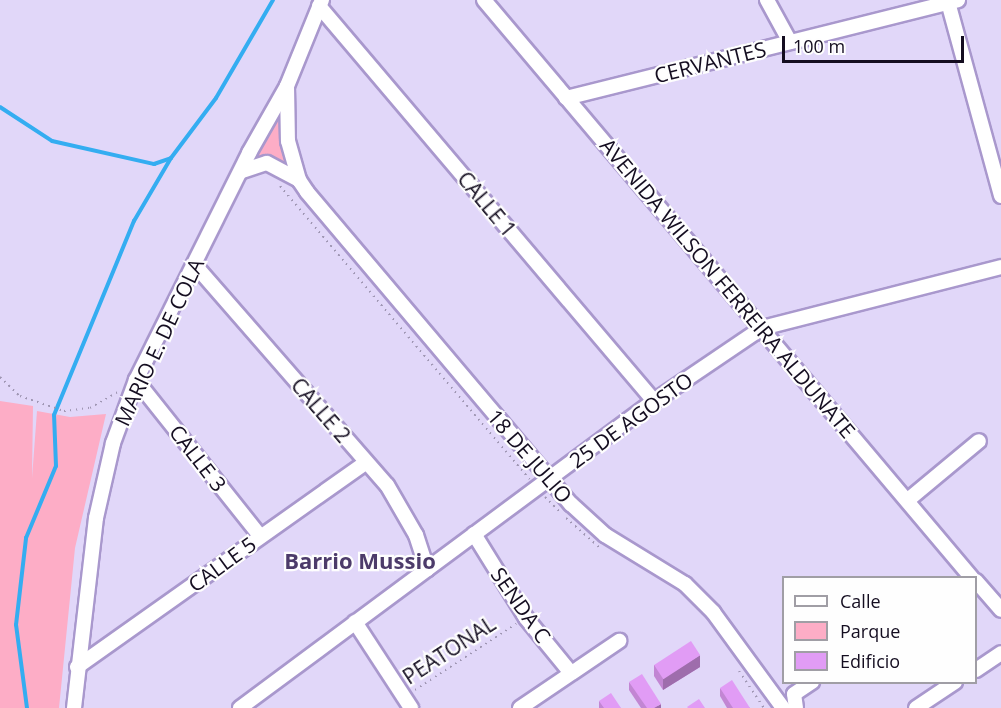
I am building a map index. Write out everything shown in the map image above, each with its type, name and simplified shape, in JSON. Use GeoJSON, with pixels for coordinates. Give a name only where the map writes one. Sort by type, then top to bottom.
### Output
{"type":"FeatureCollection","features":[{"type":"Feature","properties":{"kind":"street","name":"AVENIDA WILSON FERREIRA ALDUNATE"},"geometry":{"type":"LineString","coordinates":[[484,0],[970,576]]}},
{"type":"Feature","properties":{"kind":"street"},"geometry":{"type":"LineString","coordinates":[[767,0],[790,42]]}},
{"type":"Feature","properties":{"kind":"street","name":"CERVANTES"},"geometry":{"type":"LineString","coordinates":[[566,98],[953,1]]}},
{"type":"Feature","properties":{"kind":"street"},"geometry":{"type":"LineString","coordinates":[[953,1],[1001,196]]}},
{"type":"Feature","properties":{"kind":"street","name":"MARIO E. DE COLA"},"geometry":{"type":"LineString","coordinates":[[74,708],[96,518],[114,443],[136,380],[287,86],[321,3]]}},
{"type":"Feature","properties":{"kind":"street","name":"CALLE 1"},"geometry":{"type":"LineString","coordinates":[[321,3],[654,401]]}},
{"type":"Feature","properties":{"kind":"street","name":"18 DE JULIO"},"geometry":{"type":"LineString","coordinates":[[287,86],[286,125],[299,180]]}},
{"type":"Feature","properties":{"kind":"street","name":"18 DE JULIO"},"geometry":{"type":"LineString","coordinates":[[242,171],[267,163],[299,180],[550,479],[592,525],[670,573],[701,600],[783,708]]}},
{"type":"Feature","properties":{"kind":"street","name":"CALLE 2"},"geometry":{"type":"LineString","coordinates":[[194,264],[400,503],[427,569]]}},
{"type":"Feature","properties":{"kind":"street","name":"25 DE AGOSTO"},"geometry":{"type":"LineString","coordinates":[[240,708],[654,401],[762,328],[1001,267]]}},
{"type":"Feature","properties":{"kind":"street","name":"CALLE 3"},"geometry":{"type":"LineString","coordinates":[[136,380],[260,536]]}},
{"type":"Feature","properties":{"kind":"street"},"geometry":{"type":"LineString","coordinates":[[908,500],[979,441]]}},
{"type":"Feature","properties":{"kind":"street","name":"CALLE 5"},"geometry":{"type":"LineString","coordinates":[[77,667],[366,462]]}},
{"type":"Feature","properties":{"kind":"street","name":"SENDA C"},"geometry":{"type":"LineString","coordinates":[[474,534],[526,618],[571,673]]}},
{"type":"Feature","properties":{"kind":"street"},"geometry":{"type":"LineString","coordinates":[[977,583],[1001,609]]}},
{"type":"Feature","properties":{"kind":"street"},"geometry":{"type":"LineString","coordinates":[[356,622],[408,703]]}},
{"type":"Feature","properties":{"kind":"street"},"geometry":{"type":"LineString","coordinates":[[519,708],[619,641]]}},
{"type":"Feature","properties":{"kind":"street"},"geometry":{"type":"LineString","coordinates":[[977,668],[1001,653]]}},
{"type":"Feature","properties":{"kind":"street"},"geometry":{"type":"LineString","coordinates":[[796,708],[794,694],[809,684]]}},
{"type":"Feature","properties":{"kind":"street"},"geometry":{"type":"LineString","coordinates":[[916,708],[952,684]]}},
{"type":"Feature","properties":{"kind":"path"},"geometry":{"type":"LineString","coordinates":[[274,179],[537,488],[604,550]]}},
{"type":"Feature","properties":{"kind":"path"},"geometry":{"type":"LineString","coordinates":[[0,377],[20,396],[46,408],[64,411],[90,408],[136,380]]}},
{"type":"Feature","properties":{"kind":"path","name":"PEATONAL"},"geometry":{"type":"LineString","coordinates":[[408,703],[526,618]]}},
{"type":"Feature","properties":{"kind":"path"},"geometry":{"type":"LineString","coordinates":[[734,664],[764,708]]}},
{"type":"Feature","properties":{"kind":"green space"},"geometry":{"type":"Polygon","coordinates":[[[284,101],[281,127],[290,167],[272,157],[252,157],[284,101]]]}},
{"type":"Feature","properties":{"kind":"green space"},"geometry":{"type":"Polygon","coordinates":[[[0,401],[33,406],[32,478],[37,411],[70,417],[106,414],[75,548],[59,708],[0,708],[0,401]]]}},
{"type":"Feature","properties":{"kind":"building"},"geometry":{"type":"Polygon","coordinates":[[[691,641],[700,655],[663,679],[654,665],[691,641]]]}},
{"type":"Feature","properties":{"kind":"building"},"geometry":{"type":"Polygon","coordinates":[[[642,674],[661,704],[654,708],[647,708],[629,682],[642,674]]]}},
{"type":"Feature","properties":{"kind":"building"},"geometry":{"type":"Polygon","coordinates":[[[732,680],[750,708],[733,708],[720,688],[732,680]]]}},
{"type":"Feature","properties":{"kind":"building"},"geometry":{"type":"Polygon","coordinates":[[[611,693],[621,708],[604,708],[599,701],[611,693]]]}},
{"type":"Feature","properties":{"kind":"building"},"geometry":{"type":"Polygon","coordinates":[[[699,699],[705,708],[687,707],[699,699]]]}},
{"type":"Feature","properties":{"kind":"waterway"},"geometry":{"type":"LineString","coordinates":[[0,107],[52,141],[154,164],[171,158],[216,98],[273,0]]}},
{"type":"Feature","properties":{"kind":"waterway"},"geometry":{"type":"LineString","coordinates":[[27,708],[16,625],[26,538],[56,466],[54,415],[134,221],[171,158]]}},
{"type":"Feature","properties":{"kind":"district","name":"Barrio Mussio"},"geometry":{"type":"Point","coordinates":[360,561]}}]}
